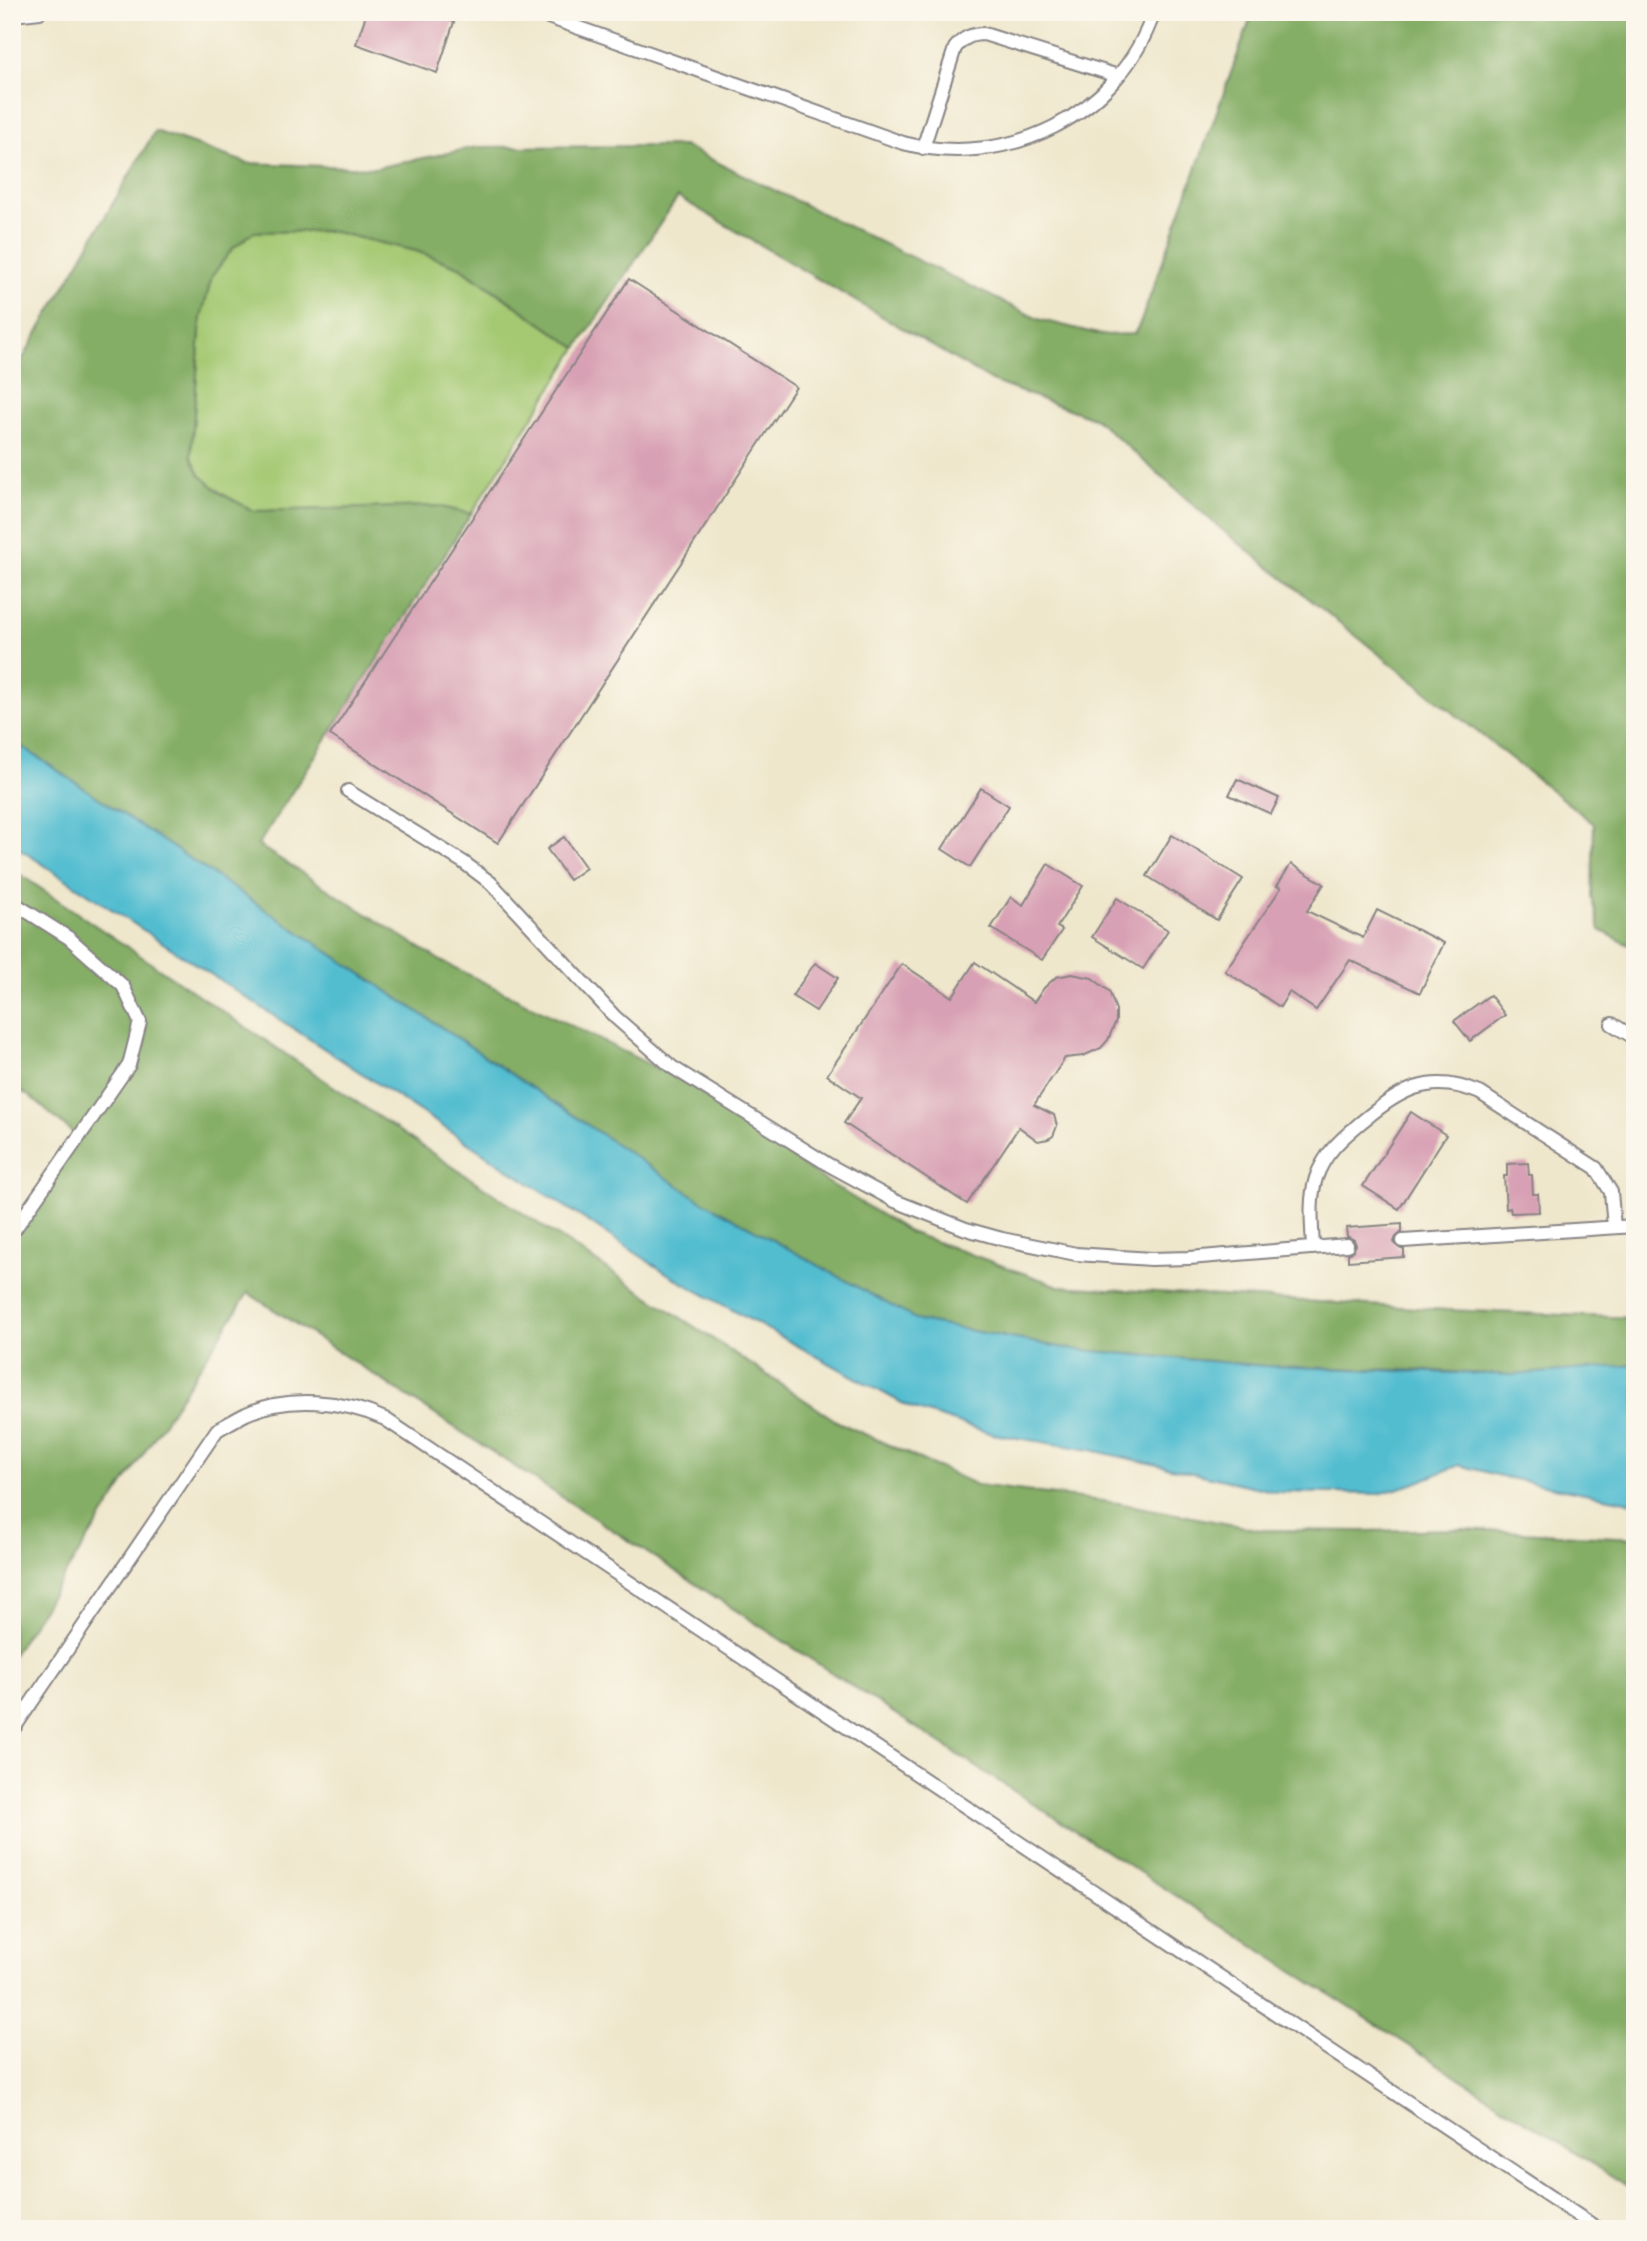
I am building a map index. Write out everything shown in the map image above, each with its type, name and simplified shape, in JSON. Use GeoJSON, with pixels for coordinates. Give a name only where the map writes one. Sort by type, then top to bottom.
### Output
{"type":"FeatureCollection","features":[{"type":"Feature","properties":{"kind":"lane"},"geometry":{"type":"LineString","coordinates":[[12,15],[40,12]]}},
{"type":"Feature","properties":{"kind":"lane"},"geometry":{"type":"LineString","coordinates":[[534,12],[903,144],[966,151],[998,147],[1028,139],[1071,118],[1096,99],[1118,76],[1140,44],[1154,12]]}},
{"type":"Feature","properties":{"kind":"lane"},"geometry":{"type":"LineString","coordinates":[[923,148],[955,48],[966,37],[984,34],[1118,76]]}},
{"type":"Feature","properties":{"kind":"lane"},"geometry":{"type":"LineString","coordinates":[[348,791],[463,862],[491,883],[615,1017],[672,1067],[829,1165],[895,1201],[978,1233],[1076,1254],[1177,1258],[1347,1245]]}},
{"type":"Feature","properties":{"kind":"lane"},"geometry":{"type":"LineString","coordinates":[[12,902],[69,938],[123,986],[140,1022],[129,1065],[12,1233]]}},
{"type":"Feature","properties":{"kind":"lane"},"geometry":{"type":"LineString","coordinates":[[1612,1024],[1635,1038]]}},
{"type":"Feature","properties":{"kind":"lane"},"geometry":{"type":"LineString","coordinates":[[1313,1248],[1312,1199],[1315,1181],[1333,1146],[1388,1100],[1403,1091],[1436,1083],[1459,1085],[1480,1093],[1596,1168],[1611,1192],[1614,1227]]}},
{"type":"Feature","properties":{"kind":"lane"},"geometry":{"type":"LineString","coordinates":[[1403,1241],[1635,1226]]}},
{"type":"Feature","properties":{"kind":"lane"},"geometry":{"type":"LineString","coordinates":[[12,1731],[217,1430],[247,1413],[281,1404],[336,1403],[362,1409],[385,1419],[1598,2229]]}},
{"type":"Feature","properties":{"kind":"green space"},"geometry":{"type":"Polygon","coordinates":[[[1253,12],[1635,12],[1635,948],[1600,930],[1592,896],[1594,824],[1221,529],[1096,419],[994,382],[678,197],[577,348],[460,267],[416,251],[330,231],[254,232],[233,248],[212,276],[201,318],[191,456],[200,475],[222,494],[254,511],[437,506],[471,514],[258,845],[441,961],[685,1082],[818,1176],[909,1232],[1059,1286],[1449,1310],[1635,1318],[1635,1382],[1433,1371],[1265,1366],[1070,1349],[919,1321],[695,1197],[12,740],[12,377],[155,131],[247,163],[375,168],[477,147],[684,146],[1038,319],[1102,335],[1134,334],[1253,12]]]}},
{"type":"Feature","properties":{"kind":"green space"},"geometry":{"type":"Polygon","coordinates":[[[330,231],[416,251],[459,267],[577,348],[471,514],[437,506],[254,511],[222,494],[200,475],[191,456],[201,318],[212,275],[233,248],[254,232],[330,231]]]}},
{"type":"Feature","properties":{"kind":"green space"},"geometry":{"type":"Polygon","coordinates":[[[12,869],[429,1151],[838,1422],[977,1485],[1118,1503],[1261,1530],[1464,1529],[1635,1538],[1635,2191],[248,1293],[12,1656],[12,1230],[75,1135],[32,1098],[12,1086],[12,869]]]}},
{"type":"Feature","properties":{"kind":"water"},"geometry":{"type":"Polygon","coordinates":[[[12,740],[695,1197],[919,1321],[1070,1349],[1265,1366],[1513,1375],[1635,1365],[1635,1503],[1504,1477],[1459,1465],[1413,1484],[1379,1494],[1277,1492],[1091,1450],[993,1434],[911,1408],[674,1278],[12,844],[12,740]]]}},
{"type":"Feature","properties":{"kind":"building"},"geometry":{"type":"Polygon","coordinates":[[[367,12],[428,12],[454,22],[437,73],[356,44],[367,12]]]}},
{"type":"Feature","properties":{"kind":"building"},"geometry":{"type":"Polygon","coordinates":[[[629,279],[796,387],[498,843],[330,735],[629,279]]]}},
{"type":"Feature","properties":{"kind":"building"},"geometry":{"type":"Polygon","coordinates":[[[1237,779],[1279,798],[1271,814],[1229,795],[1237,779]]]}},
{"type":"Feature","properties":{"kind":"building"},"geometry":{"type":"Polygon","coordinates":[[[981,788],[1009,806],[970,867],[942,849],[981,788]]]}},
{"type":"Feature","properties":{"kind":"building"},"geometry":{"type":"Polygon","coordinates":[[[1172,835],[1243,879],[1217,920],[1147,876],[1172,835]]]}},
{"type":"Feature","properties":{"kind":"building"},"geometry":{"type":"Polygon","coordinates":[[[564,837],[586,868],[569,880],[547,849],[564,837]]]}},
{"type":"Feature","properties":{"kind":"building"},"geometry":{"type":"Polygon","coordinates":[[[1048,864],[1083,886],[1057,927],[1062,930],[1042,960],[991,928],[1011,897],[1023,905],[1048,864]]]}},
{"type":"Feature","properties":{"kind":"building"},"geometry":{"type":"Polygon","coordinates":[[[1291,864],[1324,884],[1307,911],[1363,938],[1377,910],[1444,943],[1420,993],[1350,960],[1316,1010],[1289,992],[1280,1007],[1225,971],[1281,888],[1277,886],[1291,864]]]}},
{"type":"Feature","properties":{"kind":"building"},"geometry":{"type":"Polygon","coordinates":[[[1117,898],[1168,930],[1143,969],[1092,937],[1117,898]]]}},
{"type":"Feature","properties":{"kind":"building"},"geometry":{"type":"Polygon","coordinates":[[[975,962],[1034,1002],[1056,977],[1072,974],[1092,978],[1109,991],[1116,1010],[1116,1021],[1108,1040],[1101,1048],[1083,1056],[1065,1058],[1034,1105],[1054,1115],[1057,1126],[1053,1136],[1038,1141],[1019,1127],[967,1204],[844,1123],[861,1098],[827,1075],[902,964],[952,997],[975,962]]]}},
{"type":"Feature","properties":{"kind":"building"},"geometry":{"type":"Polygon","coordinates":[[[815,963],[838,978],[816,1011],[792,996],[815,963]]]}},
{"type":"Feature","properties":{"kind":"building"},"geometry":{"type":"Polygon","coordinates":[[[1490,995],[1505,1015],[1470,1041],[1454,1021],[1490,995]]]}},
{"type":"Feature","properties":{"kind":"building"},"geometry":{"type":"Polygon","coordinates":[[[1411,1112],[1446,1135],[1399,1209],[1363,1186],[1411,1112]]]}},
{"type":"Feature","properties":{"kind":"building"},"geometry":{"type":"Polygon","coordinates":[[[1528,1163],[1533,1194],[1538,1194],[1539,1212],[1511,1213],[1510,1208],[1506,1209],[1504,1176],[1507,1176],[1507,1164],[1528,1163]]]}},
{"type":"Feature","properties":{"kind":"building"},"geometry":{"type":"Polygon","coordinates":[[[1402,1224],[1402,1232],[1394,1242],[1404,1250],[1404,1257],[1348,1261],[1348,1254],[1356,1245],[1354,1240],[1347,1236],[1346,1228],[1402,1224]]]}}]}
